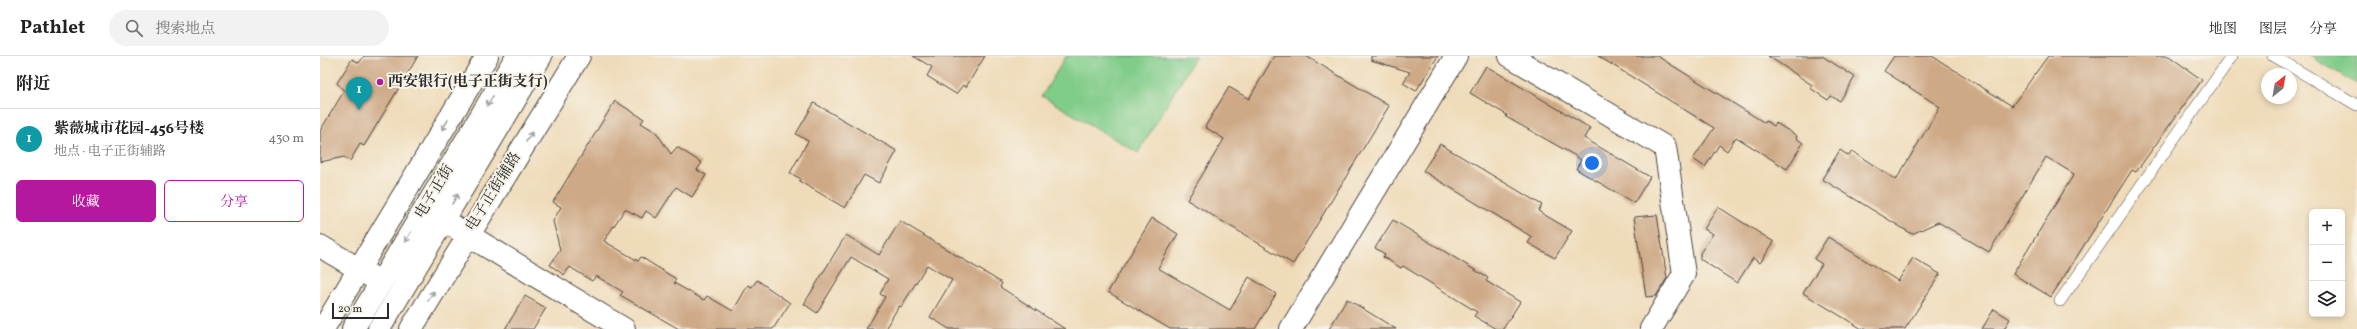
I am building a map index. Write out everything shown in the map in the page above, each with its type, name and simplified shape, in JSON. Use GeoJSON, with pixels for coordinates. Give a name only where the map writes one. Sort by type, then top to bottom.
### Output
{"type":"FeatureCollection","features":[{"type":"Feature","properties":{"kind":"street"},"geometry":{"type":"LineString","coordinates":[[323,329],[487,56]]}},
{"type":"Feature","properties":{"kind":"street","name":"电子正街"},"geometry":{"type":"LineString","coordinates":[[378,329],[433,214],[517,56]]}},
{"type":"Feature","properties":{"kind":"street","name":"电子正街"},"geometry":{"type":"LineString","coordinates":[[353,329],[381,282],[433,214],[541,56]]}},
{"type":"Feature","properties":{"kind":"street","name":"电子正街辅路"},"geometry":{"type":"LineString","coordinates":[[411,329],[579,56]]}},
{"type":"Feature","properties":{"kind":"street"},"geometry":{"type":"LineString","coordinates":[[1291,329],[1456,56]]}},
{"type":"Feature","properties":{"kind":"street"},"geometry":{"type":"LineString","coordinates":[[1510,56],[1665,147],[1684,274],[1651,329]]}},
{"type":"Feature","properties":{"kind":"street"},"geometry":{"type":"LineString","coordinates":[[433,214],[624,329]]}},
{"type":"Feature","properties":{"kind":"street"},"geometry":{"type":"LineString","coordinates":[[320,246],[381,282]]}},
{"type":"Feature","properties":{"kind":"lane"},"geometry":{"type":"LineString","coordinates":[[2060,302],[2232,56]]}},
{"type":"Feature","properties":{"kind":"lane"},"geometry":{"type":"LineString","coordinates":[[2273,56],[2357,106]]}},
{"type":"Feature","properties":{"kind":"green space"},"geometry":{"type":"Polygon","coordinates":[[[1066,56],[1196,56],[1138,153],[1042,96],[1066,56]]]}},
{"type":"Feature","properties":{"kind":"green space"},"geometry":{"type":"Polygon","coordinates":[[[2310,56],[2357,56],[2357,84],[2310,56]]]}},
{"type":"Feature","properties":{"kind":"building"},"geometry":{"type":"Polygon","coordinates":[[[364,56],[418,56],[364,146],[360,144],[350,161],[344,157],[320,162],[320,131],[344,91],[337,83],[352,59],[359,63],[364,56]]]}},
{"type":"Feature","properties":{"kind":"building"},"geometry":{"type":"Polygon","coordinates":[[[913,56],[985,56],[966,87],[963,85],[956,94],[927,76],[932,67],[913,56]]]}},
{"type":"Feature","properties":{"kind":"building"},"geometry":{"type":"Polygon","coordinates":[[[1274,56],[1306,56],[1389,106],[1293,264],[1187,200],[1224,139],[1205,127],[1229,87],[1249,99],[1274,56]]]}},
{"type":"Feature","properties":{"kind":"building"},"geometry":{"type":"Polygon","coordinates":[[[1371,56],[1438,56],[1416,91],[1403,83],[1410,72],[1371,60],[1371,56]]]}},
{"type":"Feature","properties":{"kind":"building"},"geometry":{"type":"Polygon","coordinates":[[[1598,56],[1657,56],[1765,123],[1766,121],[1774,126],[1776,123],[1797,136],[1796,138],[1803,143],[1787,169],[1736,137],[1727,151],[1719,145],[1705,167],[1693,159],[1714,128],[1598,56]]]}},
{"type":"Feature","properties":{"kind":"building"},"geometry":{"type":"Polygon","coordinates":[[[1768,56],[1822,56],[1855,77],[1840,101],[1831,96],[1828,100],[1810,88],[1812,85],[1768,56]]]}},
{"type":"Feature","properties":{"kind":"building"},"geometry":{"type":"Polygon","coordinates":[[[1894,56],[1932,56],[2012,106],[2048,56],[2169,56],[2202,80],[2136,172],[2132,170],[2051,297],[2013,274],[2074,174],[2046,157],[1989,252],[1938,222],[1912,234],[1822,179],[1840,150],[1849,156],[1852,151],[1896,180],[1940,107],[1884,71],[1894,56]]]}},
{"type":"Feature","properties":{"kind":"building"},"geometry":{"type":"Polygon","coordinates":[[[1486,66],[1590,128],[1584,138],[1650,177],[1634,203],[1576,169],[1581,160],[1574,155],[1506,117],[1507,115],[1470,93],[1486,66]]]}},
{"type":"Feature","properties":{"kind":"building"},"geometry":{"type":"Polygon","coordinates":[[[615,101],[644,119],[641,123],[656,132],[671,154],[677,147],[702,163],[697,170],[706,175],[692,197],[676,187],[656,218],[646,211],[642,218],[625,209],[604,241],[638,261],[641,257],[676,279],[674,283],[704,300],[707,296],[733,311],[748,285],[752,287],[757,280],[790,303],[773,329],[679,329],[620,295],[623,292],[596,276],[592,281],[570,267],[564,275],[550,265],[560,250],[553,221],[561,207],[553,202],[615,101]]]}},
{"type":"Feature","properties":{"kind":"building"},"geometry":{"type":"Polygon","coordinates":[[[814,103],[897,151],[879,183],[864,175],[845,208],[799,181],[801,179],[790,173],[808,141],[796,134],[814,103]]]}},
{"type":"Feature","properties":{"kind":"building"},"geometry":{"type":"Polygon","coordinates":[[[1440,144],[1542,205],[1538,211],[1572,231],[1555,258],[1528,243],[1532,237],[1423,171],[1440,144]]]}},
{"type":"Feature","properties":{"kind":"building"},"geometry":{"type":"Polygon","coordinates":[[[1718,207],[1774,242],[1760,263],[1753,258],[1737,283],[1700,259],[1700,253],[1713,234],[1704,229],[1718,207]]]}},
{"type":"Feature","properties":{"kind":"building"},"geometry":{"type":"Polygon","coordinates":[[[1657,215],[1667,278],[1656,296],[1646,297],[1634,217],[1657,215]]]}},
{"type":"Feature","properties":{"kind":"building"},"geometry":{"type":"Polygon","coordinates":[[[1152,218],[1178,234],[1158,268],[1230,310],[1249,277],[1276,294],[1255,329],[1170,329],[1108,292],[1152,218]]]}},
{"type":"Feature","properties":{"kind":"building"},"geometry":{"type":"Polygon","coordinates":[[[1393,220],[1488,278],[1486,281],[1520,302],[1503,329],[1496,329],[1474,316],[1477,312],[1403,266],[1401,268],[1383,257],[1385,254],[1375,248],[1393,220]]]}},
{"type":"Feature","properties":{"kind":"building"},"geometry":{"type":"Polygon","coordinates":[[[900,221],[1002,283],[1000,287],[1065,329],[949,329],[930,317],[952,280],[927,265],[901,307],[899,306],[885,329],[866,329],[885,297],[880,294],[888,279],[851,257],[817,313],[804,304],[846,235],[879,255],[900,221]]]}},
{"type":"Feature","properties":{"kind":"building"},"geometry":{"type":"Polygon","coordinates":[[[1828,237],[1898,281],[1913,258],[1940,274],[1905,329],[1862,329],[1803,293],[1822,264],[1814,259],[1828,237]]]}},
{"type":"Feature","properties":{"kind":"building"},"geometry":{"type":"Polygon","coordinates":[[[525,296],[546,308],[533,329],[505,329],[525,296]]]}},
{"type":"Feature","properties":{"kind":"building"},"geometry":{"type":"Polygon","coordinates":[[[1347,299],[1396,329],[1329,329],[1347,299]]]}},
{"type":"Feature","properties":{"kind":"building"},"geometry":{"type":"Polygon","coordinates":[[[1994,309],[2010,319],[2004,329],[1982,329],[1994,309]]]}},
{"type":"Feature","properties":{"kind":"place","name":"西安银行(电子正街支行)"},"geometry":{"type":"Point","coordinates":[380,82]}},
{"type":"Feature","properties":{"kind":"place","name":"紫薇城市花园-456号楼"},"geometry":{"type":"Point","coordinates":[359,110]}}]}
